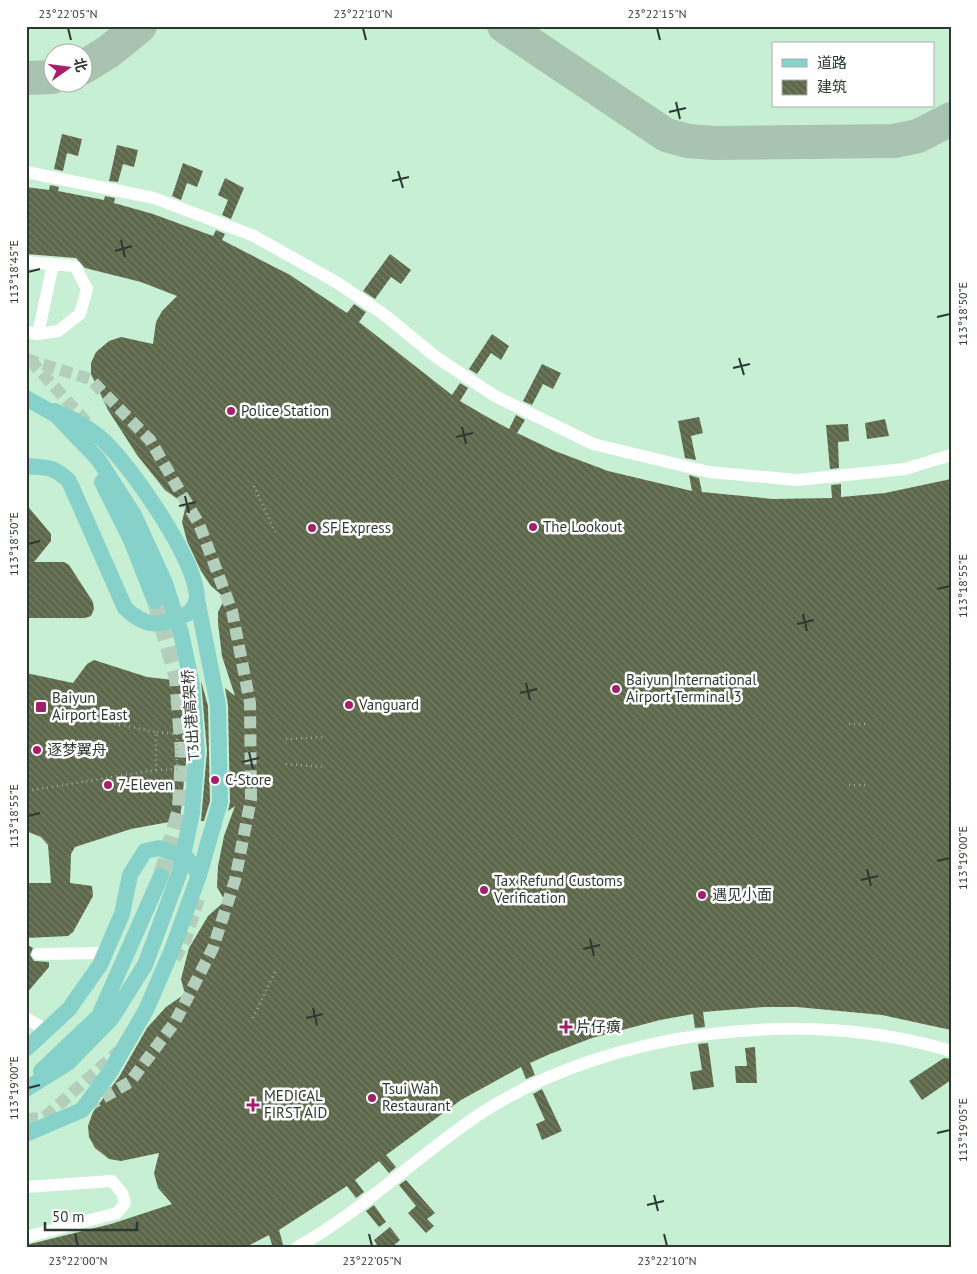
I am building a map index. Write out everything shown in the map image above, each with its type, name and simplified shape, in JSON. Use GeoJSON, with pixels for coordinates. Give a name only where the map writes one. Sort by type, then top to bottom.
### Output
{"type":"FeatureCollection","features":[{"type":"Feature","properties":{"kind":"main road"},"geometry":{"type":"LineString","coordinates":[[26,1134],[82,1110],[110,1072],[146,1010],[172,950],[199,875],[220,802],[218,705],[197,599],[188,565],[148,493],[104,441],[79,420],[28,406]]}},
{"type":"Feature","properties":{"kind":"main road"},"geometry":{"type":"LineString","coordinates":[[28,406],[92,461],[131,540],[155,601]]}},
{"type":"Feature","properties":{"kind":"main road","name":"T3出港高架桥"},"geometry":{"type":"LineString","coordinates":[[26,1089],[68,1063],[111,1019],[145,965],[179,874],[192,813],[197,752],[192,686],[181,633],[165,583],[134,515],[98,459],[56,415],[28,406]]}},
{"type":"Feature","properties":{"kind":"main road"},"geometry":{"type":"LineString","coordinates":[[26,466],[44,466],[57,470],[69,481],[125,608],[139,621],[153,624],[173,620],[191,612],[197,599]]}},
{"type":"Feature","properties":{"kind":"main road"},"geometry":{"type":"LineString","coordinates":[[26,1049],[69,1009],[100,965],[122,914],[130,875],[145,851],[159,848],[187,858],[199,875]]}},
{"type":"Feature","properties":{"kind":"main road"},"geometry":{"type":"LineString","coordinates":[[26,1084],[99,1016],[161,876]]}},
{"type":"Feature","properties":{"kind":"lane"},"geometry":{"type":"LineString","coordinates":[[26,172],[154,198],[254,236],[336,282],[382,313],[436,357],[495,396],[593,444],[709,472],[796,480],[905,469],[951,454]]}},
{"type":"Feature","properties":{"kind":"lane"},"geometry":{"type":"LineString","coordinates":[[26,262],[53,264],[75,266],[87,289],[80,314],[58,331],[32,333],[53,264]]}},
{"type":"Feature","properties":{"kind":"lane"},"geometry":{"type":"LineString","coordinates":[[38,954],[106,953]]}},
{"type":"Feature","properties":{"kind":"lane"},"geometry":{"type":"LineString","coordinates":[[26,1018],[46,1030]]}},
{"type":"Feature","properties":{"kind":"lane"},"geometry":{"type":"LineString","coordinates":[[296,1248],[376,1194],[439,1142],[486,1111],[550,1078],[608,1056],[681,1038],[764,1029],[825,1030],[914,1040],[951,1051]]}},
{"type":"Feature","properties":{"kind":"lane"},"geometry":{"type":"LineString","coordinates":[[26,1187],[112,1181],[122,1193],[125,1203],[117,1213],[26,1237]]}},
{"type":"Feature","properties":{"kind":"lane"},"geometry":{"type":"LineString","coordinates":[[26,1228],[100,1218]]}},
{"type":"Feature","properties":{"kind":"path"},"geometry":{"type":"LineString","coordinates":[[254,486],[274,532]]}},
{"type":"Feature","properties":{"kind":"path"},"geometry":{"type":"LineString","coordinates":[[26,706],[156,732],[177,734],[178,750],[176,769],[156,770],[26,791]]}},
{"type":"Feature","properties":{"kind":"path"},"geometry":{"type":"LineString","coordinates":[[850,724],[867,724]]}},
{"type":"Feature","properties":{"kind":"path"},"geometry":{"type":"LineString","coordinates":[[156,732],[156,770]]}},
{"type":"Feature","properties":{"kind":"path"},"geometry":{"type":"LineString","coordinates":[[286,739],[324,736]]}},
{"type":"Feature","properties":{"kind":"path"},"geometry":{"type":"LineString","coordinates":[[286,764],[325,767]]}},
{"type":"Feature","properties":{"kind":"path"},"geometry":{"type":"LineString","coordinates":[[848,785],[868,786]]}},
{"type":"Feature","properties":{"kind":"path"},"geometry":{"type":"LineString","coordinates":[[253,1018],[275,972]]}},
{"type":"Feature","properties":{"kind":"shaded area"},"geometry":{"type":"Polygon","coordinates":[[[26,26],[951,26],[951,1248],[26,1248],[26,26]]]}},
{"type":"Feature","properties":{"kind":"building"},"geometry":{"type":"Polygon","coordinates":[[[62,134],[82,139],[78,156],[67,153],[63,171],[54,169],[62,134]]]}},
{"type":"Feature","properties":{"kind":"building"},"geometry":{"type":"Polygon","coordinates":[[[117,145],[138,150],[134,167],[123,164],[118,182],[109,181],[117,145]]]}},
{"type":"Feature","properties":{"kind":"building"},"geometry":{"type":"Polygon","coordinates":[[[183,163],[203,171],[197,187],[187,183],[181,200],[172,196],[183,163]]]}},
{"type":"Feature","properties":{"kind":"building"},"geometry":{"type":"Polygon","coordinates":[[[225,178],[244,188],[231,219],[222,215],[228,200],[218,195],[225,178]]]}},
{"type":"Feature","properties":{"kind":"building","name":"Baiyun International Airport Terminal 3"},"geometry":{"type":"Polygon","coordinates":[[[50,185],[59,187],[58,191],[104,200],[105,196],[115,198],[114,203],[153,214],[213,236],[216,230],[225,234],[222,240],[290,275],[347,313],[354,304],[366,312],[359,322],[452,395],[460,383],[468,388],[460,401],[509,429],[516,415],[525,420],[517,433],[555,451],[608,471],[692,491],[689,475],[699,478],[702,492],[773,499],[832,498],[831,485],[841,484],[841,497],[885,493],[951,479],[951,1030],[882,1015],[797,1007],[765,1007],[703,1012],[705,1027],[695,1028],[693,1014],[660,1020],[592,1038],[550,1054],[530,1063],[535,1075],[526,1079],[521,1067],[461,1100],[386,1155],[396,1167],[389,1173],[379,1161],[355,1180],[364,1192],[356,1198],[347,1186],[279,1230],[284,1248],[273,1248],[269,1235],[244,1248],[26,1248],[26,1245],[111,1224],[172,1204],[158,1188],[154,1173],[159,1153],[121,1161],[109,1159],[95,1148],[89,1137],[88,1126],[93,1112],[119,1077],[147,1028],[166,1007],[185,994],[181,979],[189,948],[208,916],[225,901],[217,887],[218,866],[224,836],[235,806],[228,811],[230,802],[228,705],[225,688],[235,696],[222,656],[218,623],[218,612],[225,598],[211,586],[201,571],[187,541],[182,522],[186,505],[165,490],[137,455],[108,410],[91,374],[91,363],[96,352],[109,341],[121,337],[153,344],[156,322],[162,311],[177,296],[141,282],[85,268],[76,258],[26,254],[26,187],[49,190],[50,185]]]}},
{"type":"Feature","properties":{"kind":"building"},"geometry":{"type":"Polygon","coordinates":[[[390,254],[411,270],[401,284],[391,277],[375,299],[363,291],[390,254]]]}},
{"type":"Feature","properties":{"kind":"building"},"geometry":{"type":"Polygon","coordinates":[[[492,334],[509,346],[501,360],[491,353],[477,374],[469,369],[492,334]]]}},
{"type":"Feature","properties":{"kind":"building"},"geometry":{"type":"Polygon","coordinates":[[[542,364],[561,373],[553,389],[543,384],[532,405],[523,401],[542,364]]]}},
{"type":"Feature","properties":{"kind":"building"},"geometry":{"type":"Polygon","coordinates":[[[699,417],[703,433],[691,436],[696,460],[685,458],[678,421],[699,417]]]}},
{"type":"Feature","properties":{"kind":"building"},"geometry":{"type":"Polygon","coordinates":[[[885,419],[889,436],[867,439],[865,423],[885,419]]]}},
{"type":"Feature","properties":{"kind":"building"},"geometry":{"type":"Polygon","coordinates":[[[848,424],[849,441],[838,442],[839,468],[830,469],[826,425],[848,424]]]}},
{"type":"Feature","properties":{"kind":"building"},"geometry":{"type":"Polygon","coordinates":[[[26,504],[51,534],[51,541],[34,562],[64,562],[69,565],[93,602],[94,609],[91,616],[85,618],[26,618],[26,504]]]}},
{"type":"Feature","properties":{"kind":"building"},"geometry":{"type":"Polygon","coordinates":[[[94,660],[147,677],[181,681],[187,752],[180,820],[131,829],[75,847],[71,854],[70,883],[92,886],[93,896],[73,932],[68,936],[26,938],[26,883],[51,883],[48,845],[41,837],[26,831],[26,673],[73,683],[87,664],[94,660]]]}},
{"type":"Feature","properties":{"kind":"building"},"geometry":{"type":"Polygon","coordinates":[[[201,681],[208,706],[210,801],[204,821],[201,821],[207,751],[201,681]]]}},
{"type":"Feature","properties":{"kind":"building"},"geometry":{"type":"Polygon","coordinates":[[[26,944],[33,948],[30,955],[34,961],[49,962],[49,967],[26,994],[26,944]]]}},
{"type":"Feature","properties":{"kind":"building"},"geometry":{"type":"Polygon","coordinates":[[[708,1043],[714,1087],[693,1090],[690,1072],[702,1070],[698,1044],[708,1043]]]}},
{"type":"Feature","properties":{"kind":"building"},"geometry":{"type":"Polygon","coordinates":[[[755,1047],[757,1083],[736,1083],[735,1066],[747,1066],[745,1048],[755,1047]]]}},
{"type":"Feature","properties":{"kind":"building"},"geometry":{"type":"Polygon","coordinates":[[[944,1058],[951,1059],[951,1080],[922,1100],[909,1081],[944,1058]]]}},
{"type":"Feature","properties":{"kind":"building"},"geometry":{"type":"Polygon","coordinates":[[[542,1089],[562,1131],[542,1140],[536,1124],[545,1120],[533,1094],[542,1089]]]}},
{"type":"Feature","properties":{"kind":"building"},"geometry":{"type":"Polygon","coordinates":[[[406,1180],[435,1213],[427,1219],[434,1226],[426,1233],[408,1213],[416,1206],[399,1185],[406,1180]]]}},
{"type":"Feature","properties":{"kind":"building"},"geometry":{"type":"Polygon","coordinates":[[[374,1205],[386,1222],[379,1227],[366,1211],[374,1205]]]}},
{"type":"Feature","properties":{"kind":"building"},"geometry":{"type":"Polygon","coordinates":[[[390,1227],[400,1240],[391,1248],[379,1248],[374,1240],[390,1227]]]}},
{"type":"Feature","properties":{"kind":"taxiway"},"geometry":{"type":"LineString","coordinates":[[92,62],[108,52],[140,26]]}},
{"type":"Feature","properties":{"kind":"taxiway"},"geometry":{"type":"LineString","coordinates":[[504,26],[666,135],[688,141],[713,143],[894,141],[918,136],[951,119]]}},
{"type":"Feature","properties":{"kind":"taxiway"},"geometry":{"type":"LineString","coordinates":[[26,78],[42,77]]}},
{"type":"Feature","properties":{"kind":"tunnel"},"geometry":{"type":"LineString","coordinates":[[26,359],[90,379],[150,440],[199,524],[232,611],[250,703],[251,799],[235,880],[213,948],[175,1022],[130,1082],[95,1102],[84,1106]]}},
{"type":"Feature","properties":{"kind":"tunnel"},"geometry":{"type":"LineString","coordinates":[[30,360],[89,425]]}},
{"type":"Feature","properties":{"kind":"tunnel"},"geometry":{"type":"LineString","coordinates":[[155,601],[177,678],[183,753],[180,809],[161,876]]}},
{"type":"Feature","properties":{"kind":"tunnel"},"geometry":{"type":"LineString","coordinates":[[175,959],[186,939],[199,899]]}},
{"type":"Feature","properties":{"kind":"tunnel"},"geometry":{"type":"LineString","coordinates":[[45,1117],[120,1050]]}},
{"type":"Feature","properties":{"kind":"tunnel"},"geometry":{"type":"LineString","coordinates":[[26,1119],[43,1118],[58,1114]]}},
{"type":"Feature","properties":{"kind":"place","name":"Police Station"},"geometry":{"type":"Point","coordinates":[231,411]}},
{"type":"Feature","properties":{"kind":"place","name":"The Lookout"},"geometry":{"type":"Point","coordinates":[533,527]}},
{"type":"Feature","properties":{"kind":"place","name":"SF Express"},"geometry":{"type":"Point","coordinates":[312,528]}},
{"type":"Feature","properties":{"kind":"place","name":"Baiyun International Airport Terminal 3"},"geometry":{"type":"Point","coordinates":[616,689]}},
{"type":"Feature","properties":{"kind":"place","name":"Vanguard"},"geometry":{"type":"Point","coordinates":[349,705]}},
{"type":"Feature","properties":{"kind":"place","name":"Baiyun Airport East"},"geometry":{"type":"Point","coordinates":[41,707]}},
{"type":"Feature","properties":{"kind":"place","name":"逐梦翼舟"},"geometry":{"type":"Point","coordinates":[37,750]}},
{"type":"Feature","properties":{"kind":"place","name":"C-Store"},"geometry":{"type":"Point","coordinates":[215,780]}},
{"type":"Feature","properties":{"kind":"place","name":"7-Eleven"},"geometry":{"type":"Point","coordinates":[108,785]}},
{"type":"Feature","properties":{"kind":"place","name":"Tax Refund Customs Verification"},"geometry":{"type":"Point","coordinates":[484,890]}},
{"type":"Feature","properties":{"kind":"place","name":"遇见小面"},"geometry":{"type":"Point","coordinates":[702,895]}},
{"type":"Feature","properties":{"kind":"place","name":"片仔癀"},"geometry":{"type":"Point","coordinates":[566,1027]}},
{"type":"Feature","properties":{"kind":"place","name":"Tsui Wah Restaurant"},"geometry":{"type":"Point","coordinates":[372,1098]}},
{"type":"Feature","properties":{"kind":"place","name":"MEDICAL FIRST AID"},"geometry":{"type":"Point","coordinates":[253,1105]}}]}
